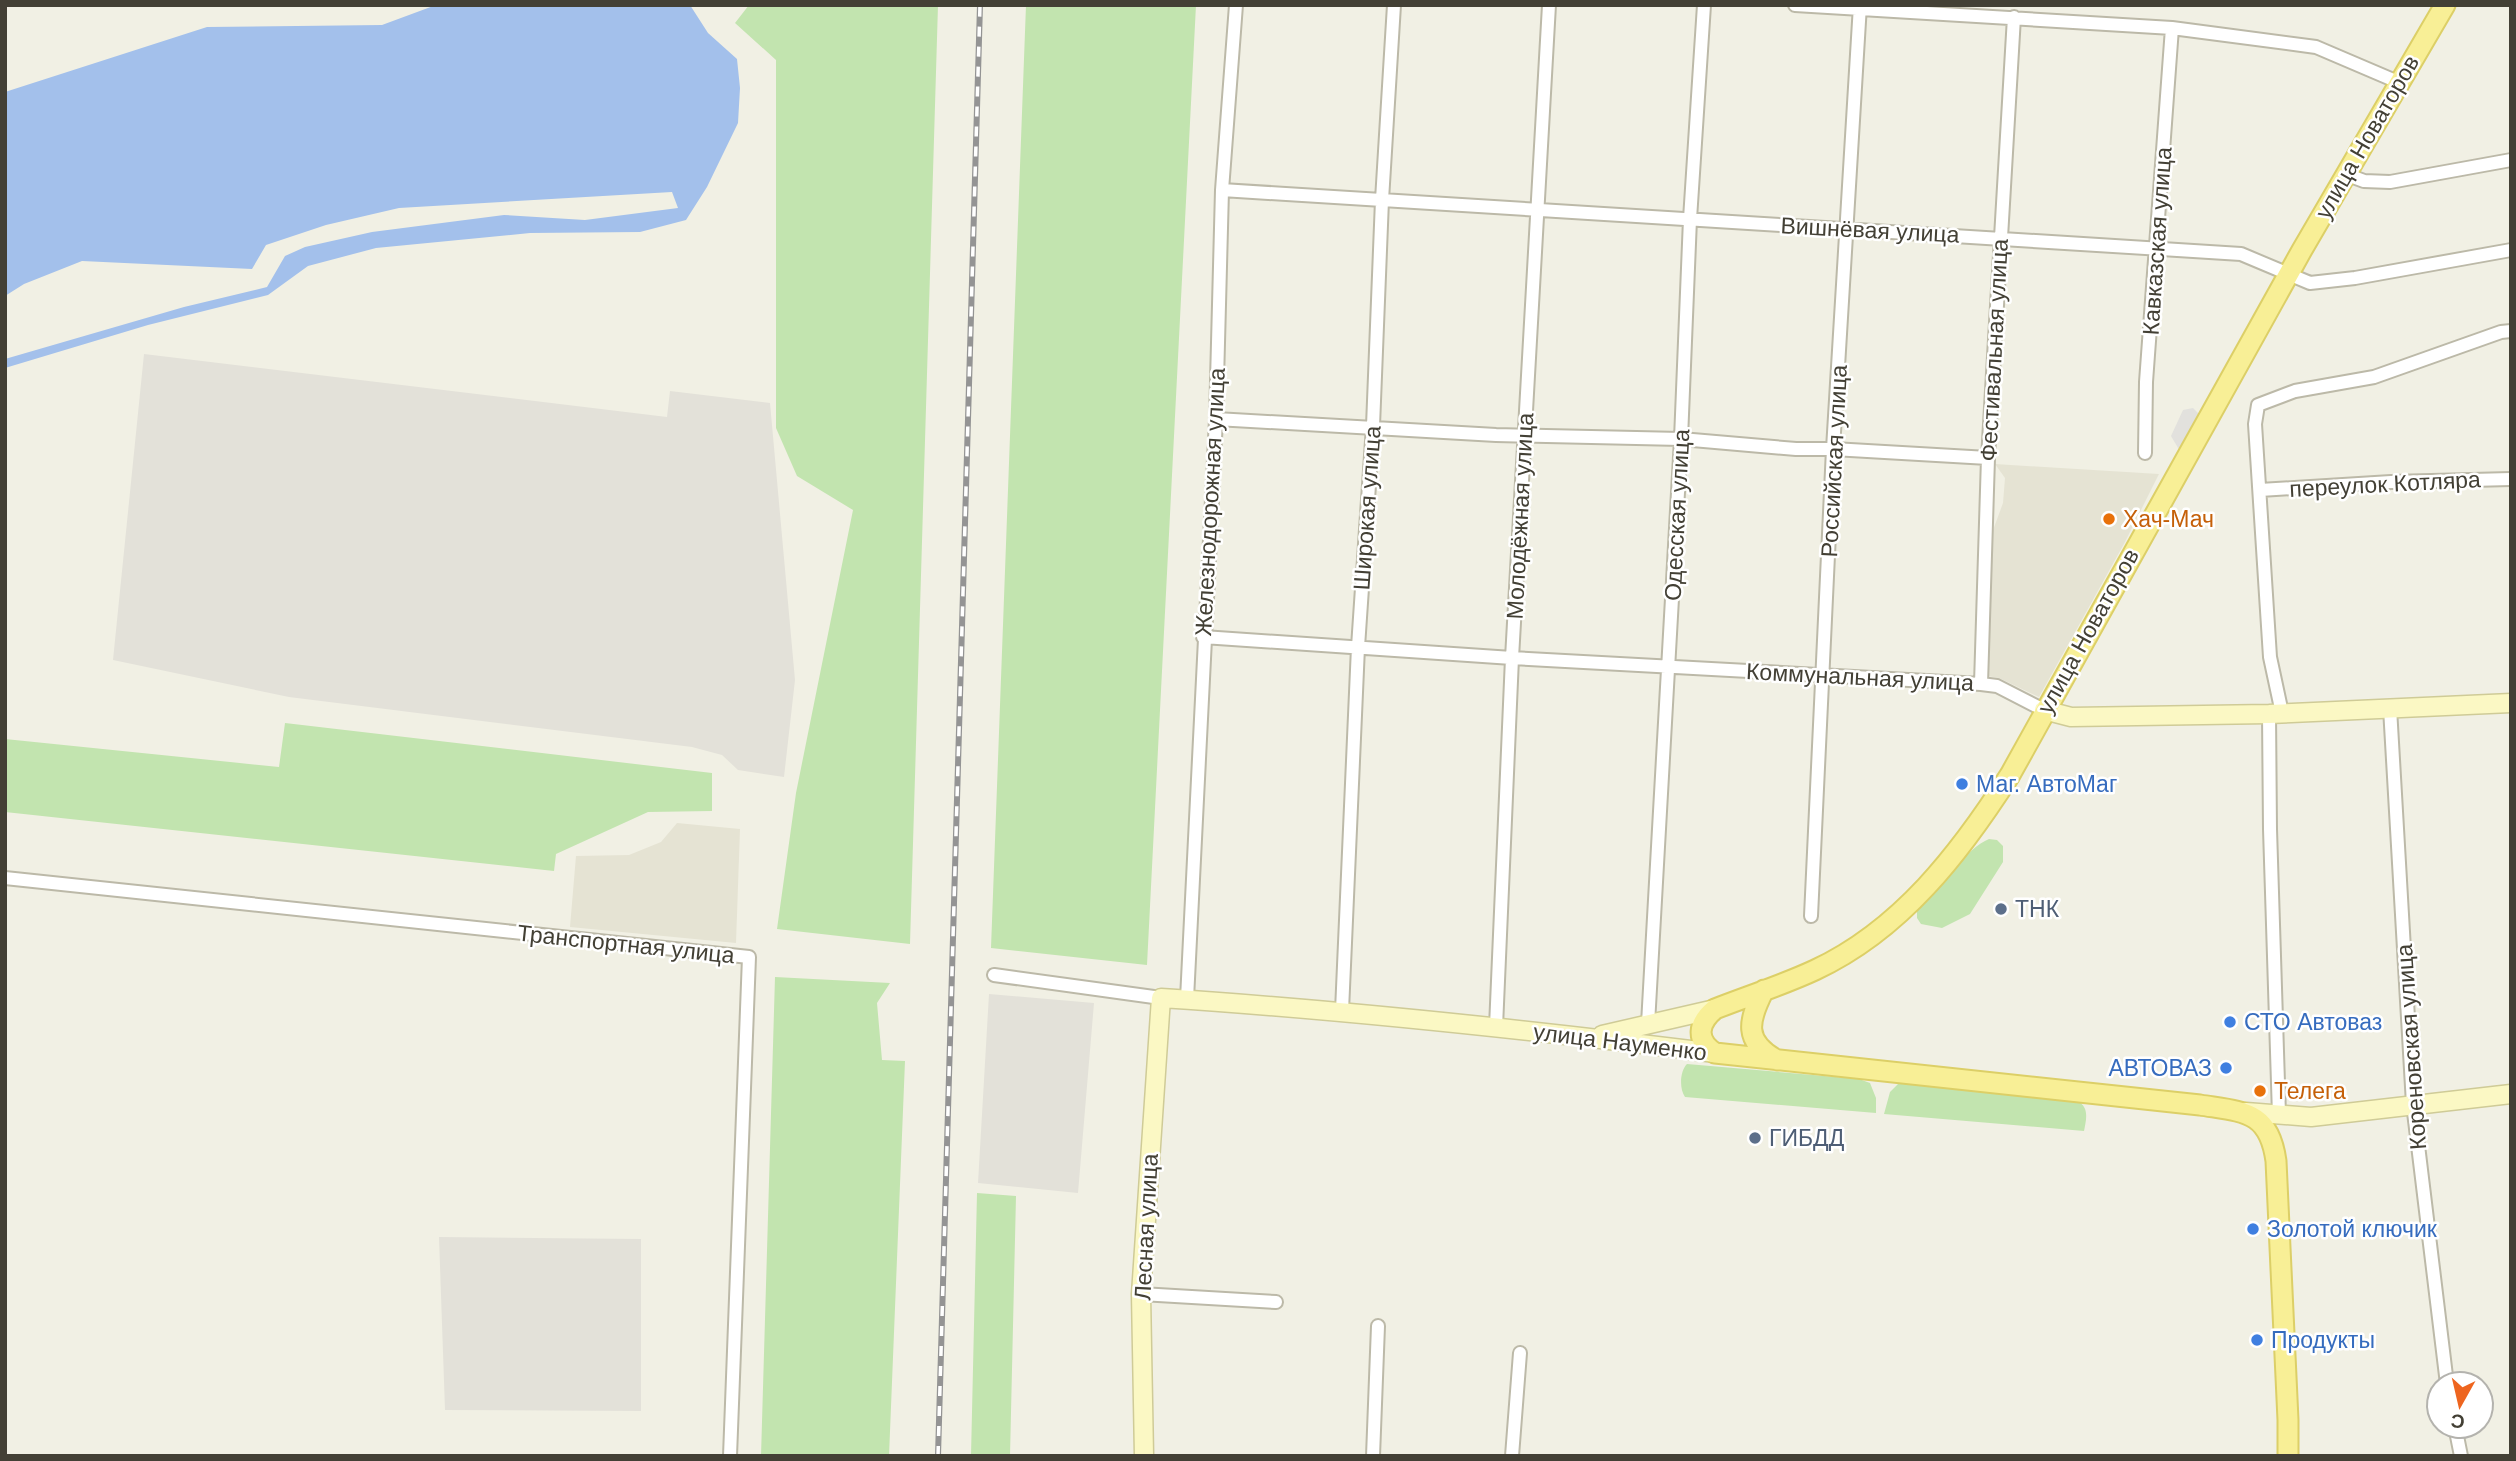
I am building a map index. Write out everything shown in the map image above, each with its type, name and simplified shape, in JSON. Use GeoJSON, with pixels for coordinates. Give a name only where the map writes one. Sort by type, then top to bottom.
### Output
{"type":"FeatureCollection","features":[{"type":"Feature","properties":{"kind":"main road","name":"улица Новаторов"},"geometry":{"type":"LineString","coordinates":[[1591,1037],[1715,1009],[1816,970],[1856,947],[1914,900],[1957,852],[2010,775],[2345,174],[2445,5]]}},
{"type":"Feature","properties":{"kind":"main road","name":"Коммунальная улица"},"geometry":{"type":"LineString","coordinates":[[2044,710],[2071,718],[2275,714],[2511,703]]}},
{"type":"Feature","properties":{"kind":"main road"},"geometry":{"type":"LineString","coordinates":[[1751,1044],[1754,1012],[1765,990]]}},
{"type":"Feature","properties":{"kind":"main road","name":"улица Науменко"},"geometry":{"type":"LineString","coordinates":[[1161,998],[1342,1011],[1715,1053],[1751,1044]]}},
{"type":"Feature","properties":{"kind":"main road","name":"Лесная улица"},"geometry":{"type":"LineString","coordinates":[[1144,1456],[1141,1294],[1161,998]]}},
{"type":"Feature","properties":{"kind":"main road"},"geometry":{"type":"LineString","coordinates":[[1715,1053],[1707,1048],[1700,1034],[1706,1017],[1715,1009],[1734,1015],[1751,1044],[1778,1060],[2246,1112],[2311,1117],[2511,1094]]}},
{"type":"Feature","properties":{"kind":"main road"},"geometry":{"type":"LineString","coordinates":[[2246,1112],[2262,1124],[2271,1136],[2276,1161],[2288,1456]]}},
{"type":"Feature","properties":{"kind":"street","name":"Железнодорожная улица"},"geometry":{"type":"LineString","coordinates":[[1187,999],[1216,419],[1222,190],[1236,5]]}},
{"type":"Feature","properties":{"kind":"street","name":"Широкая улица"},"geometry":{"type":"LineString","coordinates":[[1342,1011],[1358,648],[1373,426],[1382,200],[1394,5]]}},
{"type":"Feature","properties":{"kind":"street","name":"Молодёжная улица"},"geometry":{"type":"LineString","coordinates":[[1496,1027],[1512,658],[1549,5]]}},
{"type":"Feature","properties":{"kind":"street","name":"Одесская улица"},"geometry":{"type":"LineString","coordinates":[[1648,1024],[1681,439],[1690,219],[1704,5]]}},
{"type":"Feature","properties":{"kind":"street"},"geometry":{"type":"LineString","coordinates":[[1795,5],[1860,7],[2172,29],[2316,47],[2398,82]]}},
{"type":"Feature","properties":{"kind":"street","name":"Российская улица"},"geometry":{"type":"LineString","coordinates":[[1811,916],[1833,449],[1860,7]]}},
{"type":"Feature","properties":{"kind":"street","name":"Фестивальная улица"},"geometry":{"type":"LineString","coordinates":[[1981,684],[1987,458],[2014,18]]}},
{"type":"Feature","properties":{"kind":"street","name":"Кавказская улица"},"geometry":{"type":"LineString","coordinates":[[2145,453],[2146,382],[2172,29]]}},
{"type":"Feature","properties":{"kind":"street"},"geometry":{"type":"LineString","coordinates":[[2345,174],[2364,181],[2390,182],[2511,160]]}},
{"type":"Feature","properties":{"kind":"street","name":"Вишнёвая улица"},"geometry":{"type":"LineString","coordinates":[[1222,190],[2241,254],[2310,283],[2356,278],[2511,250]]}},
{"type":"Feature","properties":{"kind":"street","name":"переулок Котляра"},"geometry":{"type":"LineString","coordinates":[[2278,1115],[2270,829],[2275,714],[2255,424],[2258,405],[2295,391],[2374,377],[2501,332],[2511,331]]}},
{"type":"Feature","properties":{"kind":"street"},"geometry":{"type":"LineString","coordinates":[[1216,419],[1524,436],[1681,439],[1796,449],[1987,458]]}},
{"type":"Feature","properties":{"kind":"street","name":"переулок Котляра"},"geometry":{"type":"LineString","coordinates":[[2260,491],[2390,482],[2511,479]]}},
{"type":"Feature","properties":{"kind":"street","name":"Коммунальная улица"},"geometry":{"type":"LineString","coordinates":[[1203,638],[1981,684],[1997,686],[2044,710]]}},
{"type":"Feature","properties":{"kind":"street","name":"Кореновская улица"},"geometry":{"type":"LineString","coordinates":[[2390,708],[2413,1104],[2444,1370]]}},
{"type":"Feature","properties":{"kind":"street","name":"Транспортная улица"},"geometry":{"type":"LineString","coordinates":[[5,878],[749,957],[730,1456]]}},
{"type":"Feature","properties":{"kind":"street","name":"улица Науменко"},"geometry":{"type":"LineString","coordinates":[[994,975],[1161,998]]}},
{"type":"Feature","properties":{"kind":"street"},"geometry":{"type":"LineString","coordinates":[[1141,1294],[1276,1302]]}},
{"type":"Feature","properties":{"kind":"street"},"geometry":{"type":"LineString","coordinates":[[1373,1456],[1378,1326]]}},
{"type":"Feature","properties":{"kind":"street"},"geometry":{"type":"LineString","coordinates":[[1512,1456],[1520,1353]]}},
{"type":"Feature","properties":{"kind":"shaded area"},"geometry":{"type":"Polygon","coordinates":[[[144,354],[667,417],[670,391],[770,403],[795,680],[784,777],[738,770],[722,755],[692,747],[289,697],[113,660],[144,354]]]}},
{"type":"Feature","properties":{"kind":"shaded area"},"geometry":{"type":"Polygon","coordinates":[[[2193,408],[2206,421],[2184,458],[2171,436],[2183,410],[2193,408]]]}},
{"type":"Feature","properties":{"kind":"shaded area"},"geometry":{"type":"Polygon","coordinates":[[[1995,464],[2159,474],[2125,542],[2039,697],[1999,678],[1987,676],[1992,533],[2003,503],[2005,478],[1995,464]]]}},
{"type":"Feature","properties":{"kind":"shaded area"},"geometry":{"type":"Polygon","coordinates":[[[677,823],[740,829],[736,943],[570,927],[576,856],[629,855],[661,842],[677,823]]]}},
{"type":"Feature","properties":{"kind":"shaded area"},"geometry":{"type":"Polygon","coordinates":[[[989,994],[1094,1003],[1078,1193],[978,1183],[989,994]]]}},
{"type":"Feature","properties":{"kind":"shaded area"},"geometry":{"type":"Polygon","coordinates":[[[439,1237],[641,1239],[641,1411],[445,1410],[439,1237]]]}},
{"type":"Feature","properties":{"kind":"green space"},"geometry":{"type":"Polygon","coordinates":[[[749,5],[938,5],[910,944],[777,929],[796,793],[853,510],[797,476],[776,428],[776,60],[735,23],[749,5]]]}},
{"type":"Feature","properties":{"kind":"green space"},"geometry":{"type":"Polygon","coordinates":[[[1026,5],[1196,5],[1147,965],[991,948],[1026,5]]]}},
{"type":"Feature","properties":{"kind":"green space"},"geometry":{"type":"Polygon","coordinates":[[[285,723],[712,773],[712,811],[648,812],[556,854],[554,871],[5,812],[5,739],[279,767],[285,723]]]}},
{"type":"Feature","properties":{"kind":"green space"},"geometry":{"type":"Polygon","coordinates":[[[1989,839],[1997,840],[2003,846],[2003,862],[1970,914],[1942,928],[1921,924],[1917,918],[1917,908],[1971,851],[1989,839]]]}},
{"type":"Feature","properties":{"kind":"green space"},"geometry":{"type":"Polygon","coordinates":[[[775,977],[890,983],[877,1003],[882,1060],[905,1061],[889,1456],[761,1456],[775,977]]]}},
{"type":"Feature","properties":{"kind":"green space"},"geometry":{"type":"Polygon","coordinates":[[[1687,1064],[1859,1079],[1870,1083],[1876,1098],[1876,1113],[1685,1097],[1681,1080],[1687,1064]]]}},
{"type":"Feature","properties":{"kind":"green space"},"geometry":{"type":"Polygon","coordinates":[[[1899,1083],[2077,1101],[2085,1110],[2084,1131],[1884,1114],[1890,1092],[1899,1083]]]}},
{"type":"Feature","properties":{"kind":"green space"},"geometry":{"type":"Polygon","coordinates":[[[977,1193],[1016,1196],[1010,1456],[971,1456],[977,1193]]]}},
{"type":"Feature","properties":{"kind":"water"},"geometry":{"type":"Polygon","coordinates":[[[436,5],[690,5],[708,33],[737,59],[740,88],[738,123],[707,187],[686,220],[640,232],[530,233],[376,248],[308,266],[268,295],[148,325],[5,368],[5,359],[184,307],[267,287],[285,256],[305,247],[372,232],[504,215],[585,220],[678,208],[672,192],[399,208],[326,225],[266,245],[252,269],[82,261],[24,284],[5,296],[5,92],[207,27],[382,25],[436,5]]]}},
{"type":"Feature","properties":{"kind":"railway"},"geometry":{"type":"LineString","coordinates":[[938,1456],[980,5]]}},
{"type":"Feature","properties":{"kind":"place","name":"Хач-Мач"},"geometry":{"type":"Point","coordinates":[2109,519]}},
{"type":"Feature","properties":{"kind":"place","name":"Маг. АвтоМаг"},"geometry":{"type":"Point","coordinates":[1962,784]}},
{"type":"Feature","properties":{"kind":"place","name":"ТНК"},"geometry":{"type":"Point","coordinates":[2001,909]}},
{"type":"Feature","properties":{"kind":"place","name":"СТО Автоваз"},"geometry":{"type":"Point","coordinates":[2230,1022]}},
{"type":"Feature","properties":{"kind":"place","name":"АВТОВАЗ"},"geometry":{"type":"Point","coordinates":[2226,1068]}},
{"type":"Feature","properties":{"kind":"place","name":"Телега"},"geometry":{"type":"Point","coordinates":[2260,1091]}},
{"type":"Feature","properties":{"kind":"place","name":"ГИБДД"},"geometry":{"type":"Point","coordinates":[1755,1138]}},
{"type":"Feature","properties":{"kind":"place","name":"Золотой ключик"},"geometry":{"type":"Point","coordinates":[2253,1229]}},
{"type":"Feature","properties":{"kind":"place","name":"Продукты"},"geometry":{"type":"Point","coordinates":[2257,1340]}}]}
